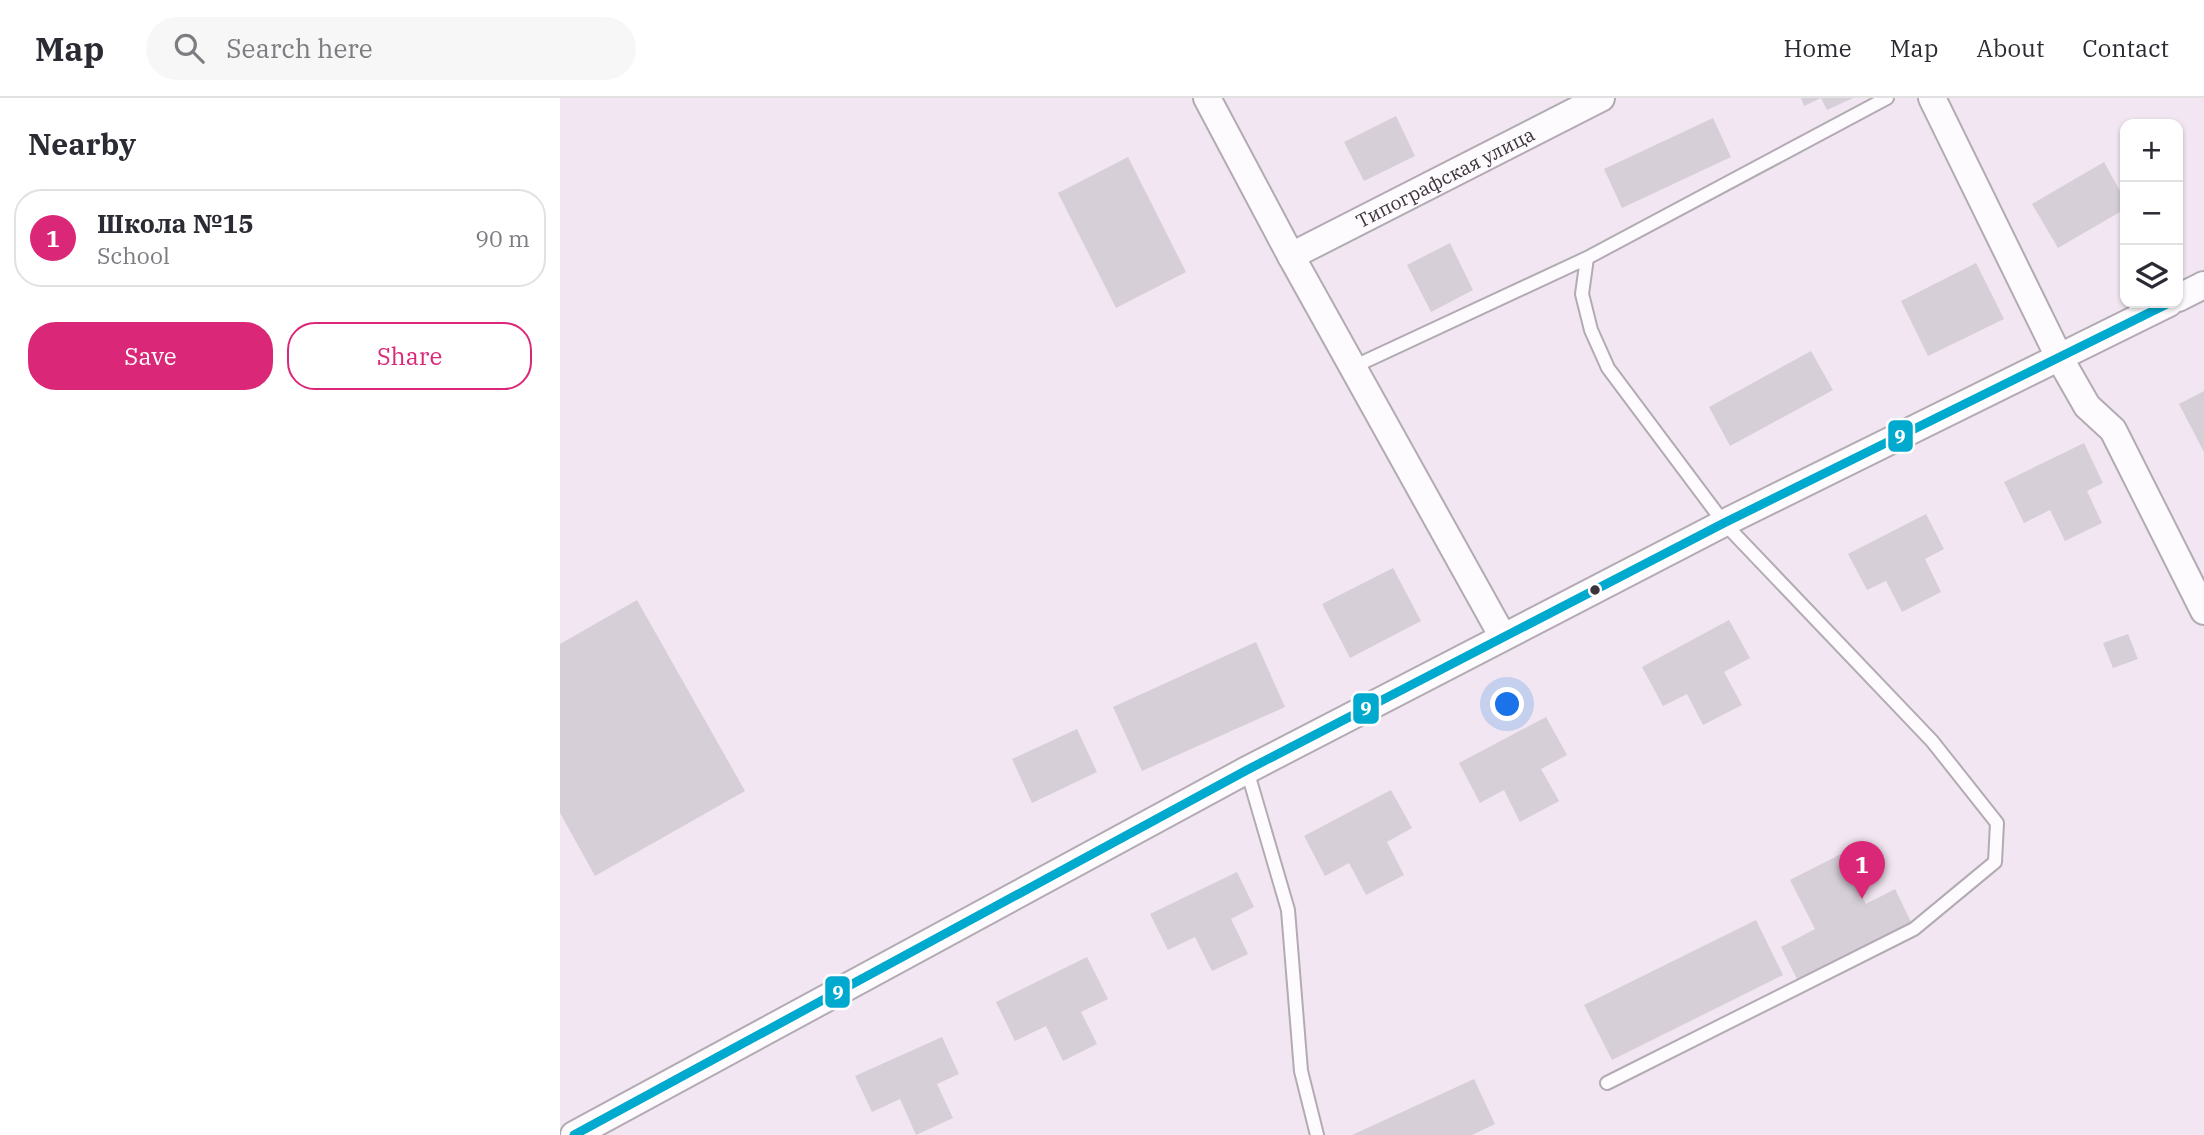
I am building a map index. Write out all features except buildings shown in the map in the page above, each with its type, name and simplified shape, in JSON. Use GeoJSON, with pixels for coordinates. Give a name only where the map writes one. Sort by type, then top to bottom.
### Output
{"type":"FeatureCollection","features":[{"type":"Feature","properties":{"kind":"street"},"geometry":{"type":"LineString","coordinates":[[1207,98],[1291,256],[1503,637]]}},
{"type":"Feature","properties":{"kind":"street","name":"Типографская улица"},"geometry":{"type":"LineString","coordinates":[[1291,256],[1601,98]]}},
{"type":"Feature","properties":{"kind":"street"},"geometry":{"type":"LineString","coordinates":[[1931,98],[2059,357],[2087,406],[2113,430],[2204,611]]}},
{"type":"Feature","properties":{"kind":"street"},"geometry":{"type":"LineString","coordinates":[[2183,296],[2204,285]]}},
{"type":"Feature","properties":{"kind":"street"},"geometry":{"type":"LineString","coordinates":[[574,1135],[1247,770],[1724,523],[2159,308]]}},
{"type":"Feature","properties":{"kind":"lane"},"geometry":{"type":"LineString","coordinates":[[1353,367],[1587,258],[1887,98]]}},
{"type":"Feature","properties":{"kind":"lane"},"geometry":{"type":"LineString","coordinates":[[1587,258],[1582,294],[1591,330],[1608,368],[1724,523],[1932,741],[1997,823],[1994,862],[1914,929],[1606,1083]]}},
{"type":"Feature","properties":{"kind":"lane"},"geometry":{"type":"LineString","coordinates":[[1247,770],[1288,910],[1301,1071],[1317,1135]]}},
{"type":"Feature","properties":{"kind":"transit line","name":"9"},"geometry":{"type":"LineString","coordinates":[[574,1135],[1247,770],[1724,523],[2159,308]]}},
{"type":"Feature","properties":{"kind":"place","name":"Школа №15"},"geometry":{"type":"Point","coordinates":[1862,899]}}]}
